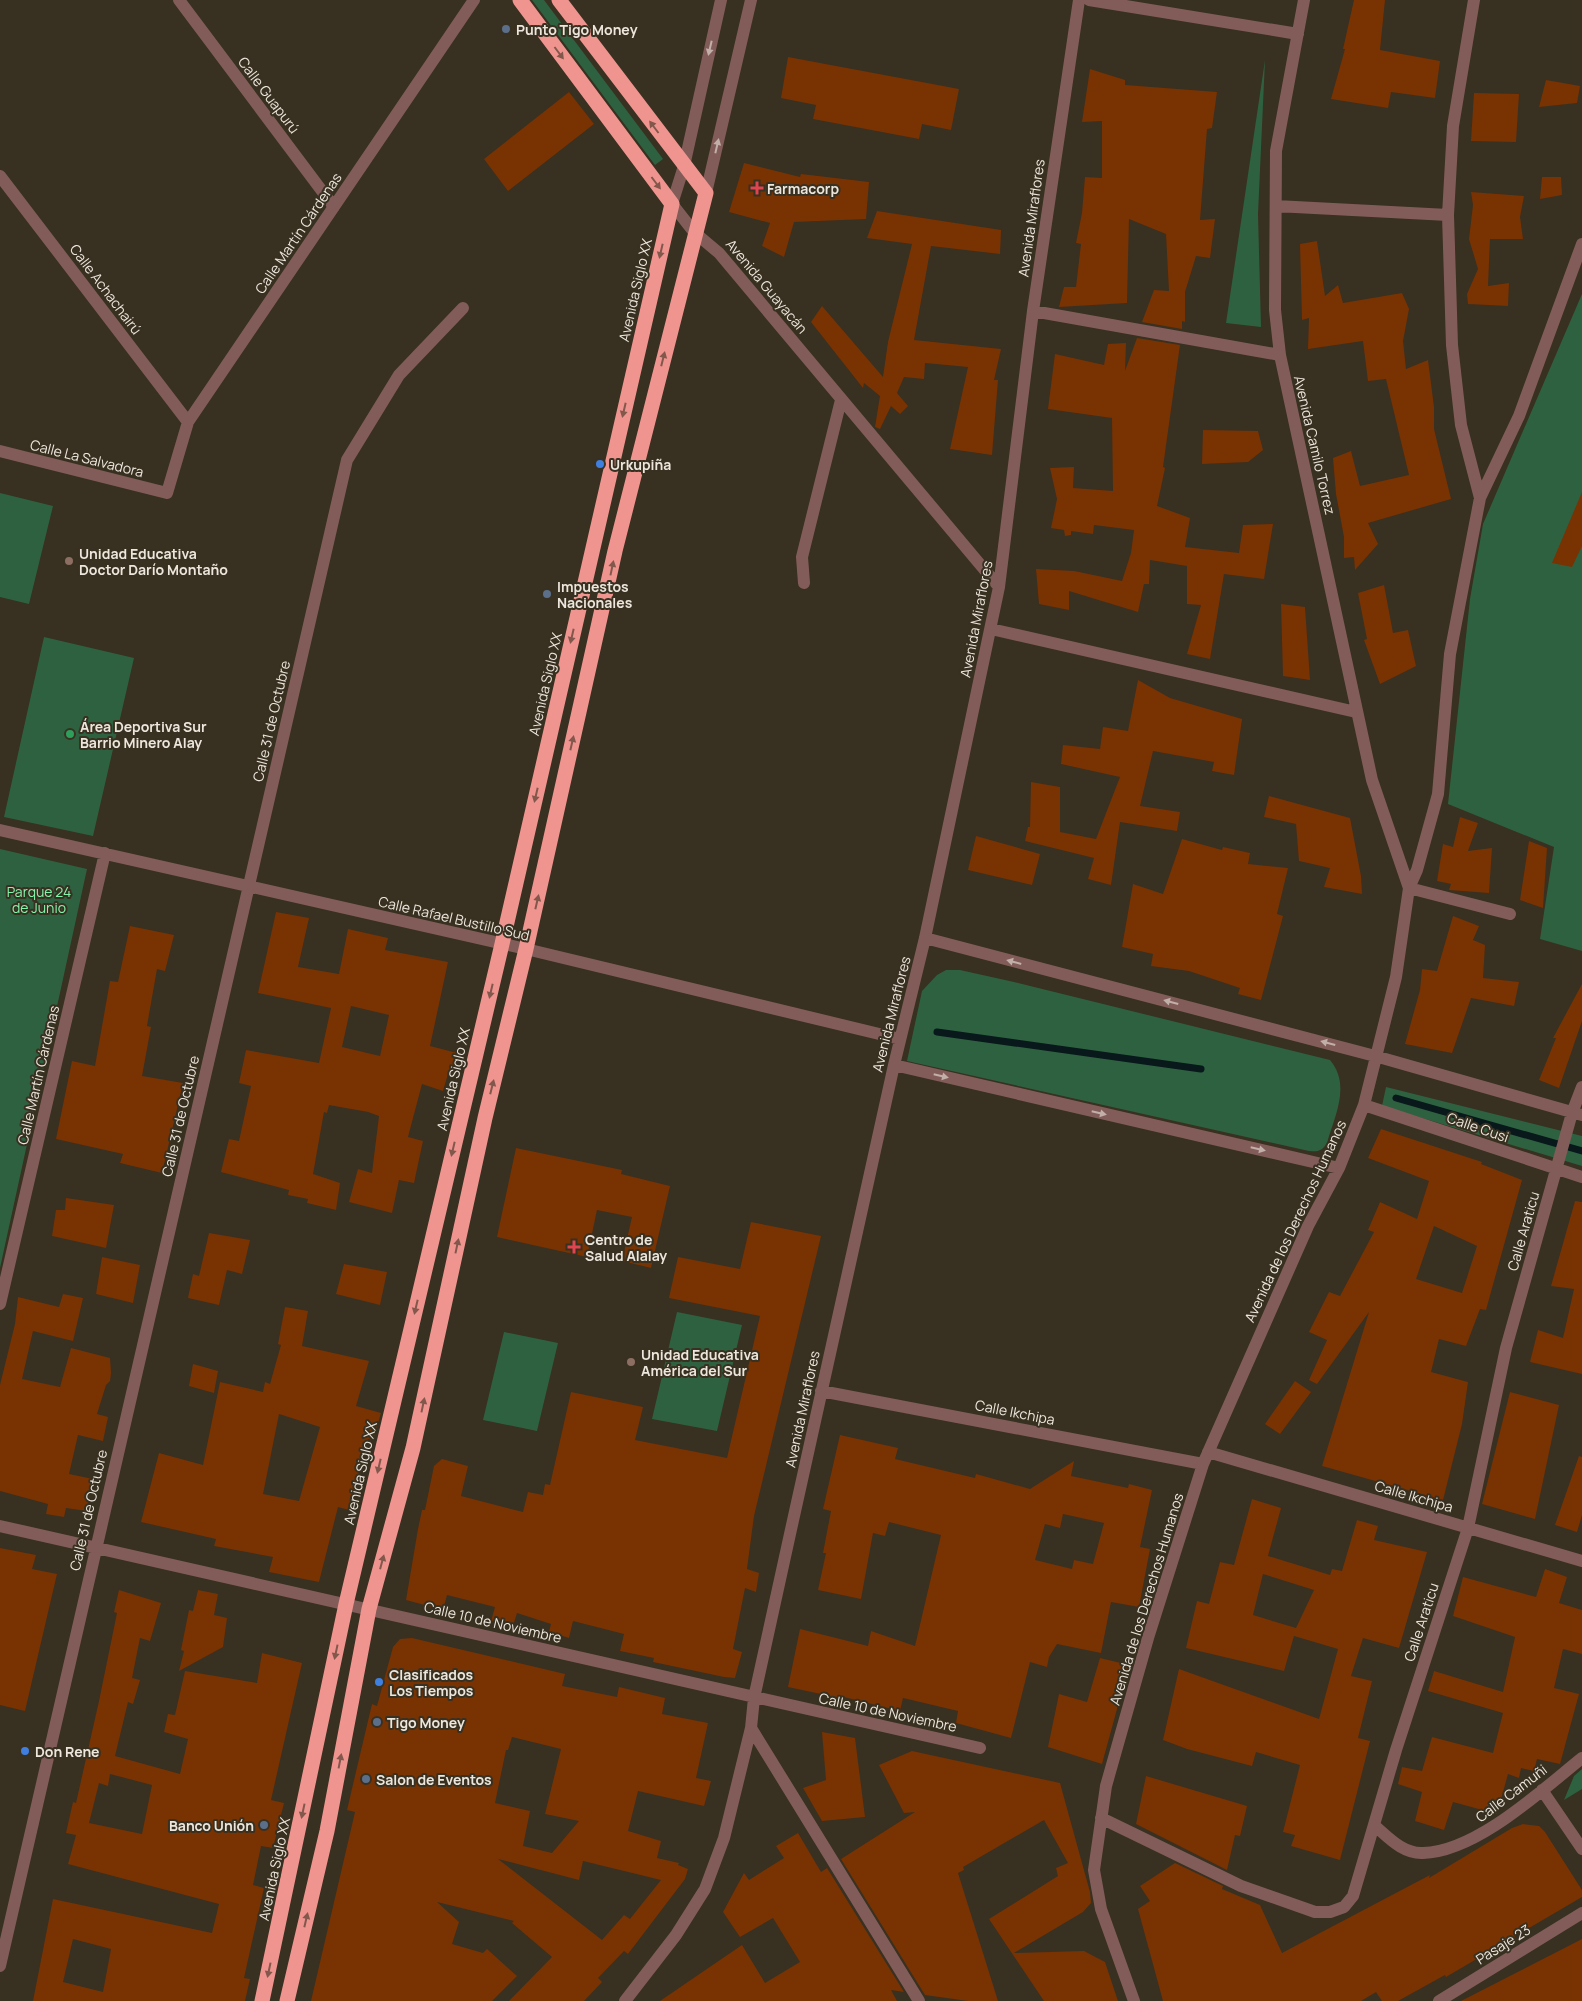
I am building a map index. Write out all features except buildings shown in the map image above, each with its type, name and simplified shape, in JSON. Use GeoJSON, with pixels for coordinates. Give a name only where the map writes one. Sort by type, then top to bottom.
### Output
{"type":"FeatureCollection","features":[{"type":"Feature","properties":{"kind":"highway","name":"Avenida Guayacán"},"geometry":{"type":"LineString","coordinates":[[520,0],[672,204]]}},
{"type":"Feature","properties":{"kind":"highway"},"geometry":{"type":"LineString","coordinates":[[286,2001],[327,1831],[369,1609],[413,1448],[485,1118],[526,949],[615,551],[694,232],[706,193],[559,0]]}},
{"type":"Feature","properties":{"kind":"highway","name":"Avenida Siglo XX"},"geometry":{"type":"LineString","coordinates":[[262,2001],[346,1604],[502,944],[672,204]]}},
{"type":"Feature","properties":{"kind":"street","name":"Calle Guapurú"},"geometry":{"type":"LineString","coordinates":[[179,0],[334,207]]}},
{"type":"Feature","properties":{"kind":"street","name":"Calle Martín Cárdenas"},"geometry":{"type":"LineString","coordinates":[[167,493],[188,422],[474,0]]}},
{"type":"Feature","properties":{"kind":"street","name":"Avenida Siglo XX"},"geometry":{"type":"LineString","coordinates":[[672,204],[684,166],[721,0]]}},
{"type":"Feature","properties":{"kind":"street"},"geometry":{"type":"LineString","coordinates":[[706,193],[751,0]]}},
{"type":"Feature","properties":{"kind":"street","name":"Avenida Miraflores"},"geometry":{"type":"LineString","coordinates":[[625,2001],[676,1935],[705,1889],[724,1838],[751,1728],[754,1698],[894,1065],[925,938],[999,587],[1033,311],[1079,0]]}},
{"type":"Feature","properties":{"kind":"street"},"geometry":{"type":"LineString","coordinates":[[1089,0],[1298,34]]}},
{"type":"Feature","properties":{"kind":"street","name":"Avenida Camilo Torrez"},"geometry":{"type":"LineString","coordinates":[[1304,0],[1276,152],[1275,310],[1280,355],[1372,780],[1409,888]]}},
{"type":"Feature","properties":{"kind":"street"},"geometry":{"type":"LineString","coordinates":[[1474,0],[1453,126],[1448,215],[1452,345],[1461,425],[1480,498]]}},
{"type":"Feature","properties":{"kind":"street","name":"Calle Achachairú"},"geometry":{"type":"LineString","coordinates":[[0,176],[188,422]]}},
{"type":"Feature","properties":{"kind":"street","name":"Avenida Guayacán"},"geometry":{"type":"LineString","coordinates":[[672,204],[694,232],[719,253],[999,587]]}},
{"type":"Feature","properties":{"kind":"street"},"geometry":{"type":"LineString","coordinates":[[1276,206],[1448,215]]}},
{"type":"Feature","properties":{"kind":"street","name":"Avenida de los Derechos Humanos"},"geometry":{"type":"LineString","coordinates":[[1134,2001],[1101,1909],[1095,1878],[1094,1870],[1106,1786],[1148,1638],[1206,1458],[1308,1226],[1339,1168],[1364,1105],[1396,977],[1409,888],[1417,870],[1438,794],[1450,654],[1480,498],[1519,416],[1582,244]]}},
{"type":"Feature","properties":{"kind":"street","name":"Calle 31 de Octubre"},"geometry":{"type":"LineString","coordinates":[[0,1966],[347,460],[399,375],[463,308]]}},
{"type":"Feature","properties":{"kind":"street"},"geometry":{"type":"LineString","coordinates":[[1033,311],[1280,355]]}},
{"type":"Feature","properties":{"kind":"street"},"geometry":{"type":"LineString","coordinates":[[804,583],[802,556],[841,400]]}},
{"type":"Feature","properties":{"kind":"street","name":"Calle La Salvadora"},"geometry":{"type":"LineString","coordinates":[[0,451],[167,493]]}},
{"type":"Feature","properties":{"kind":"street"},"geometry":{"type":"LineString","coordinates":[[991,629],[1356,712]]}},
{"type":"Feature","properties":{"kind":"street","name":"Calle Rafael Bustillo Sud"},"geometry":{"type":"LineString","coordinates":[[0,830],[526,949],[900,1039]]}},
{"type":"Feature","properties":{"kind":"street","name":"Calle Martín Cárdenas"},"geometry":{"type":"LineString","coordinates":[[0,1304],[106,853]]}},
{"type":"Feature","properties":{"kind":"street"},"geometry":{"type":"LineString","coordinates":[[1409,888],[1510,914]]}},
{"type":"Feature","properties":{"kind":"street"},"geometry":{"type":"LineString","coordinates":[[925,938],[1375,1056],[1577,1114]]}},
{"type":"Feature","properties":{"kind":"street"},"geometry":{"type":"LineString","coordinates":[[894,1065],[1339,1168]]}},
{"type":"Feature","properties":{"kind":"street","name":"Calle Araticu"},"geometry":{"type":"LineString","coordinates":[[1101,1818],[1241,1886],[1315,1912],[1337,1910],[1344,1907],[1353,1896],[1396,1750],[1468,1528],[1506,1348],[1556,1169],[1577,1114],[1582,1088]]}},
{"type":"Feature","properties":{"kind":"street","name":"Calle Cusi"},"geometry":{"type":"LineString","coordinates":[[1364,1105],[1582,1177]]}},
{"type":"Feature","properties":{"kind":"street","name":"Calle Ikchipa"},"geometry":{"type":"LineString","coordinates":[[821,1391],[1206,1458],[1468,1528],[1582,1561]]}},
{"type":"Feature","properties":{"kind":"street","name":"Calle 10 de Noviembre"},"geometry":{"type":"LineString","coordinates":[[0,1526],[980,1748]]}},
{"type":"Feature","properties":{"kind":"street"},"geometry":{"type":"LineString","coordinates":[[751,1728],[919,2001]]}},
{"type":"Feature","properties":{"kind":"street","name":"Calle Camuñi"},"geometry":{"type":"LineString","coordinates":[[1375,1826],[1399,1847],[1422,1854],[1446,1849],[1482,1835],[1582,1758]]}},
{"type":"Feature","properties":{"kind":"street"},"geometry":{"type":"LineString","coordinates":[[1542,1790],[1582,1849]]}},
{"type":"Feature","properties":{"kind":"street","name":"Pasaje 23"},"geometry":{"type":"LineString","coordinates":[[1439,2001],[1582,1913]]}},
{"type":"Feature","properties":{"kind":"green space"},"geometry":{"type":"Polygon","coordinates":[[[532,0],[544,0],[663,159],[655,165],[532,0]]]}},
{"type":"Feature","properties":{"kind":"green space"},"geometry":{"type":"Polygon","coordinates":[[[1265,60],[1258,214],[1261,327],[1226,323],[1265,60]]]}},
{"type":"Feature","properties":{"kind":"green space"},"geometry":{"type":"Polygon","coordinates":[[[1582,294],[1582,951],[1540,939],[1554,847],[1448,804],[1470,599],[1483,524],[1582,294]]]}},
{"type":"Feature","properties":{"kind":"green space"},"geometry":{"type":"Polygon","coordinates":[[[0,493],[53,506],[29,604],[0,597],[0,493]]]}},
{"type":"Feature","properties":{"kind":"green space","name":"Área Deportiva Sur Barrio Minero Alay"},"geometry":{"type":"Polygon","coordinates":[[[44,637],[134,658],[93,836],[4,817],[44,637]]]}},
{"type":"Feature","properties":{"kind":"green space","name":"Parque 24 de Junio"},"geometry":{"type":"Polygon","coordinates":[[[0,849],[87,869],[0,1268],[0,849]]]}},
{"type":"Feature","properties":{"kind":"green space"},"geometry":{"type":"Polygon","coordinates":[[[946,970],[960,970],[1014,982],[1330,1060],[1340,1080],[1340,1090],[1337,1111],[1327,1143],[1320,1150],[1309,1151],[907,1061],[922,991],[937,975],[946,970]]]}},
{"type":"Feature","properties":{"kind":"green space"},"geometry":{"type":"Polygon","coordinates":[[[1386,1087],[1582,1136],[1582,1166],[1382,1106],[1386,1087]]]}},
{"type":"Feature","properties":{"kind":"green space"},"geometry":{"type":"Polygon","coordinates":[[[677,1312],[742,1325],[717,1431],[652,1419],[677,1312]]]}},
{"type":"Feature","properties":{"kind":"green space"},"geometry":{"type":"Polygon","coordinates":[[[504,1332],[558,1343],[537,1431],[483,1420],[504,1332]]]}},
{"type":"Feature","properties":{"kind":"green space"},"geometry":{"type":"Polygon","coordinates":[[[1582,1769],[1582,1789],[1564,1800],[1574,1776],[1582,1769]]]}},
{"type":"Feature","properties":{"kind":"waterway"},"geometry":{"type":"LineString","coordinates":[[937,1032],[1201,1069]]}},
{"type":"Feature","properties":{"kind":"waterway"},"geometry":{"type":"LineString","coordinates":[[1396,1098],[1582,1151]]}},
{"type":"Feature","properties":{"kind":"place","name":"Punto Tigo Money"},"geometry":{"type":"Point","coordinates":[506,29]}},
{"type":"Feature","properties":{"kind":"place","name":"Farmacorp"},"geometry":{"type":"Point","coordinates":[757,188]}},
{"type":"Feature","properties":{"kind":"place","name":"Urkupiña"},"geometry":{"type":"Point","coordinates":[600,464]}},
{"type":"Feature","properties":{"kind":"place","name":"Unidad Educativa Doctor Darío Montaño"},"geometry":{"type":"Point","coordinates":[69,561]}},
{"type":"Feature","properties":{"kind":"place","name":"Impuestos Nacionales"},"geometry":{"type":"Point","coordinates":[547,594]}},
{"type":"Feature","properties":{"kind":"place","name":"Área Deportiva Sur Barrio Minero Alay"},"geometry":{"type":"Point","coordinates":[70,734]}},
{"type":"Feature","properties":{"kind":"place","name":"Centro de Salud Alalay"},"geometry":{"type":"Point","coordinates":[574,1247]}},
{"type":"Feature","properties":{"kind":"place","name":"Unidad Educativa América del Sur"},"geometry":{"type":"Point","coordinates":[631,1362]}},
{"type":"Feature","properties":{"kind":"place","name":"Clasificados Los Tiempos"},"geometry":{"type":"Point","coordinates":[379,1682]}},
{"type":"Feature","properties":{"kind":"place","name":"Tigo Money"},"geometry":{"type":"Point","coordinates":[377,1722]}},
{"type":"Feature","properties":{"kind":"place","name":"Don Rene"},"geometry":{"type":"Point","coordinates":[25,1751]}},
{"type":"Feature","properties":{"kind":"place","name":"Salon de Eventos"},"geometry":{"type":"Point","coordinates":[366,1779]}},
{"type":"Feature","properties":{"kind":"place","name":"Banco Unión"},"geometry":{"type":"Point","coordinates":[264,1825]}}]}
